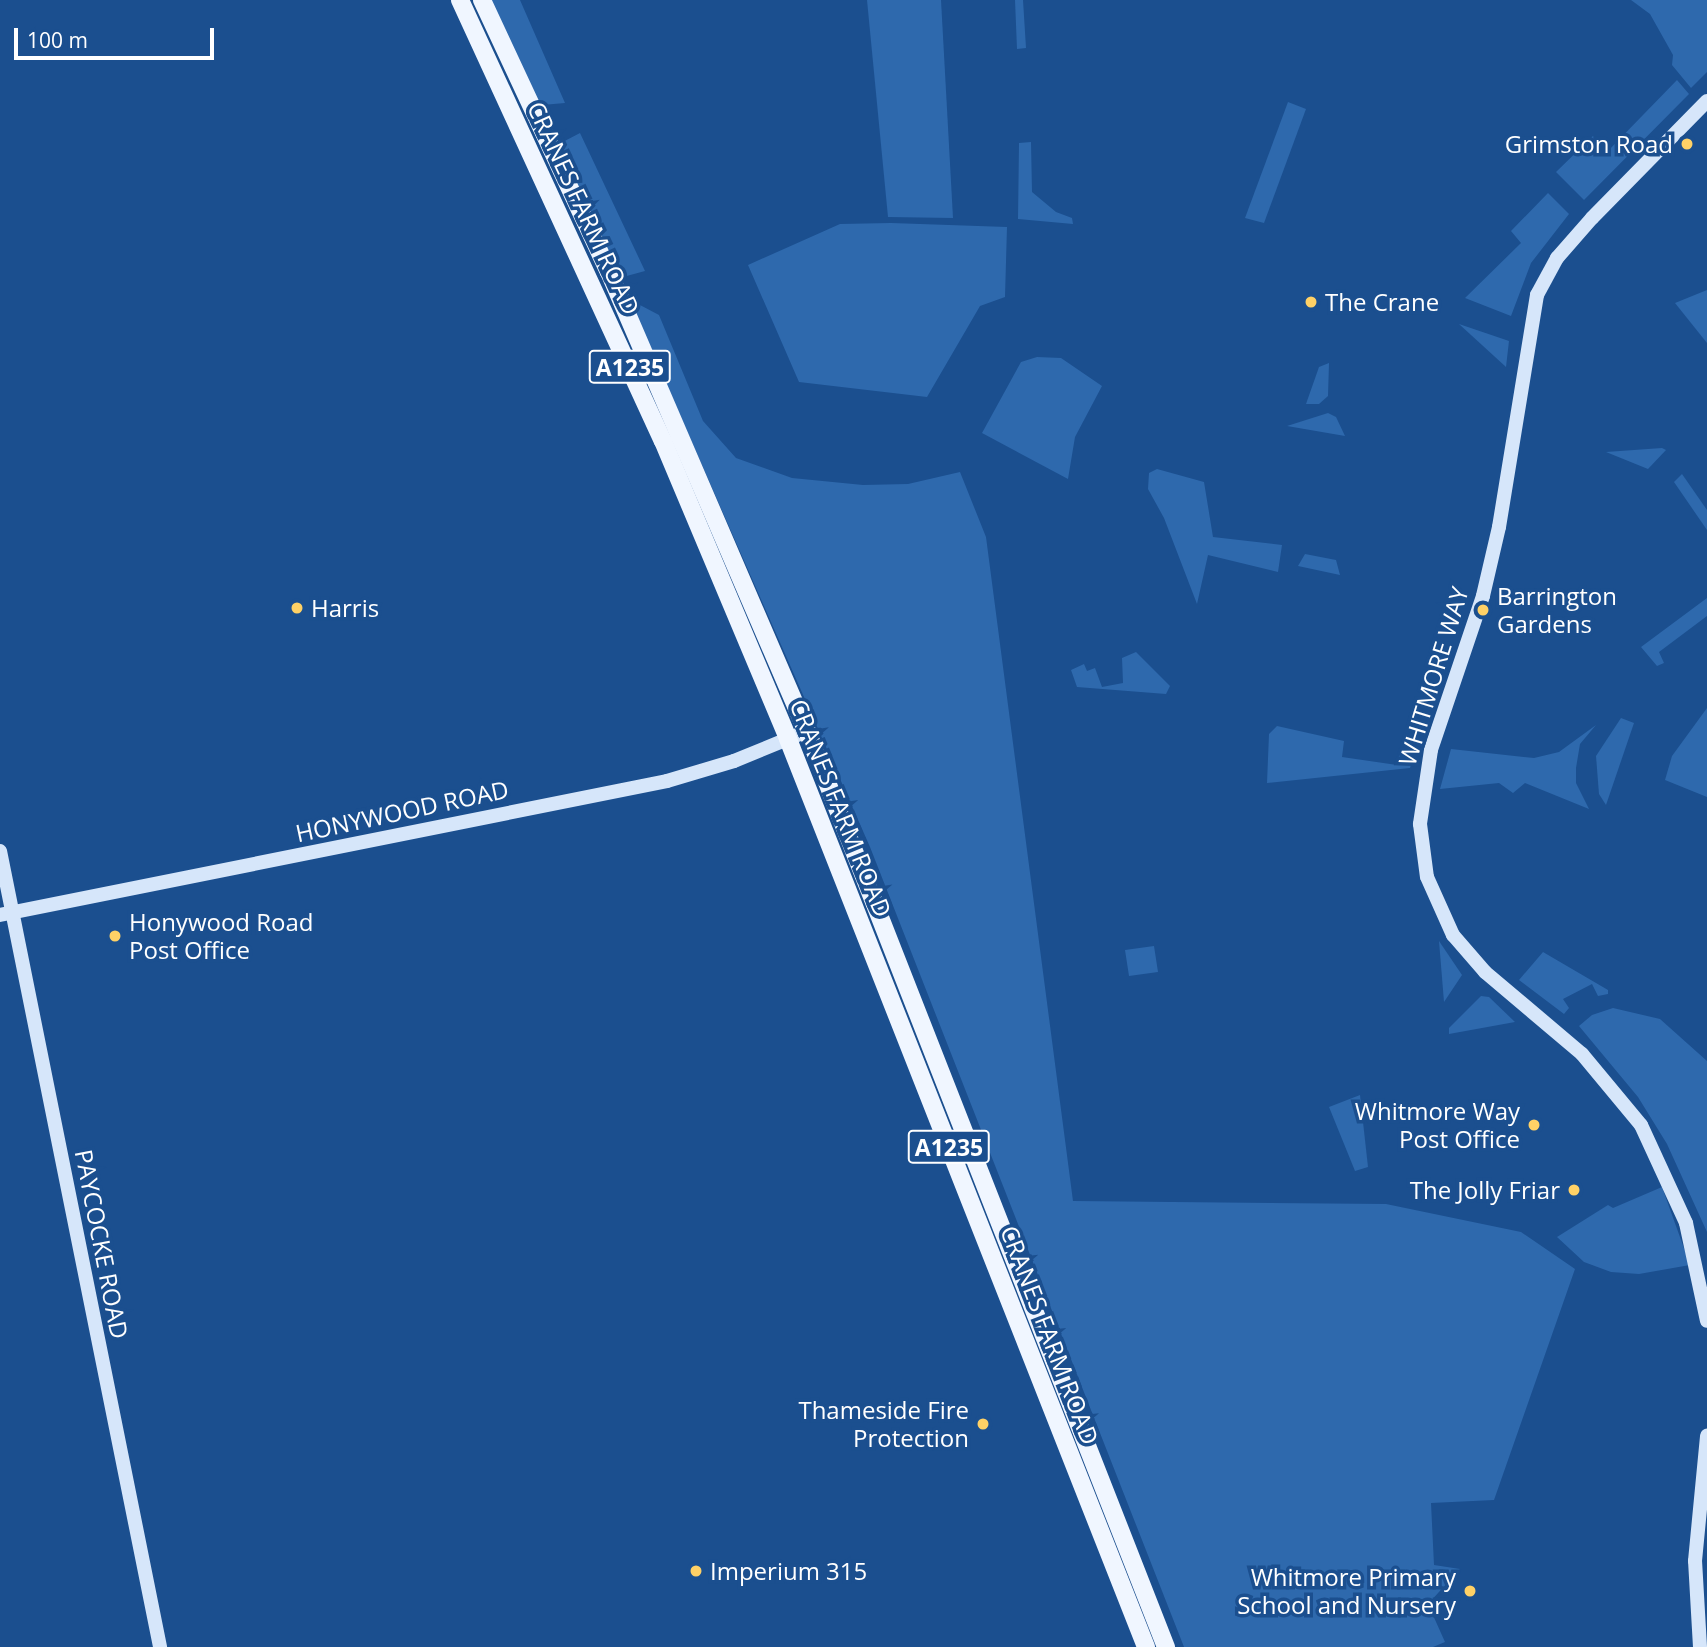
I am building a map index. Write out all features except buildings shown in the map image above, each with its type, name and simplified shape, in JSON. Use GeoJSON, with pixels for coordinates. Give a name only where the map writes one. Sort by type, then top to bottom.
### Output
{"type":"FeatureCollection","features":[{"type":"Feature","properties":{"kind":"main road","name":"CRANES FARM ROAD"},"geometry":{"type":"LineString","coordinates":[[460,0],[663,441],[788,739],[1118,1551]]}},
{"type":"Feature","properties":{"kind":"main road","name":"CRANES FARM ROAD"},"geometry":{"type":"LineString","coordinates":[[482,0],[613,281],[807,731],[1126,1572],[1144,1646]]}},
{"type":"Feature","properties":{"kind":"main road","name":"CRANES FARM ROAD"},"geometry":{"type":"LineString","coordinates":[[1126,1572],[1164,1643]]}},
{"type":"Feature","properties":{"kind":"street","name":"WHITMORE WAY"},"geometry":{"type":"LineString","coordinates":[[1707,101],[1592,218],[1557,258],[1537,295],[1499,527],[1483,596],[1431,750],[1420,824],[1431,892],[1453,935],[1485,972],[1582,1054],[1641,1125],[1686,1223],[1707,1321]]}},
{"type":"Feature","properties":{"kind":"street","name":"HONYWOOD ROAD"},"geometry":{"type":"LineString","coordinates":[[6,914],[667,781],[807,731]]}},
{"type":"Feature","properties":{"kind":"street","name":"PAYCOCKE ROAD"},"geometry":{"type":"LineString","coordinates":[[0,851],[6,914],[160,1647]]}},
{"type":"Feature","properties":{"kind":"street"},"geometry":{"type":"LineString","coordinates":[[1700,1647],[1695,1561],[1707,1436]]}},
{"type":"Feature","properties":{"kind":"street"},"geometry":{"type":"LineString","coordinates":[[1144,1646],[1164,1643]]}},
{"type":"Feature","properties":{"kind":"shaded area"},"geometry":{"type":"Polygon","coordinates":[[[491,0],[520,0],[565,103],[542,105],[541,111],[491,0]]]}},
{"type":"Feature","properties":{"kind":"shaded area"},"geometry":{"type":"Polygon","coordinates":[[[867,0],[941,0],[953,218],[888,217],[867,0]]]}},
{"type":"Feature","properties":{"kind":"shaded area"},"geometry":{"type":"Polygon","coordinates":[[[1015,0],[1023,0],[1026,48],[1017,49],[1015,0]]]}},
{"type":"Feature","properties":{"kind":"shaded area"},"geometry":{"type":"Polygon","coordinates":[[[1631,0],[1707,0],[1707,72],[1691,88],[1672,65],[1673,55],[1650,14],[1631,0]]]}},
{"type":"Feature","properties":{"kind":"shaded area"},"geometry":{"type":"Polygon","coordinates":[[[1677,80],[1689,94],[1584,200],[1556,172],[1593,136],[1607,152],[1677,80]]]}},
{"type":"Feature","properties":{"kind":"shaded area"},"geometry":{"type":"Polygon","coordinates":[[[1288,102],[1306,109],[1264,223],[1245,218],[1288,102]]]}},
{"type":"Feature","properties":{"kind":"shaded area"},"geometry":{"type":"Polygon","coordinates":[[[580,133],[645,271],[623,277],[617,264],[612,265],[557,145],[580,133]]]}},
{"type":"Feature","properties":{"kind":"shaded area"},"geometry":{"type":"Polygon","coordinates":[[[1031,142],[1032,192],[1056,212],[1072,218],[1073,224],[1018,219],[1019,143],[1031,142]]]}},
{"type":"Feature","properties":{"kind":"shaded area"},"geometry":{"type":"Polygon","coordinates":[[[1548,193],[1569,214],[1531,263],[1511,316],[1465,298],[1521,243],[1511,231],[1548,193]]]}},
{"type":"Feature","properties":{"kind":"shaded area"},"geometry":{"type":"Polygon","coordinates":[[[840,224],[1007,227],[1005,297],[980,306],[927,397],[799,382],[748,265],[840,224]]]}},
{"type":"Feature","properties":{"kind":"shaded area"},"geometry":{"type":"Polygon","coordinates":[[[1707,290],[1707,343],[1675,303],[1707,290]]]}},
{"type":"Feature","properties":{"kind":"shaded area"},"geometry":{"type":"Polygon","coordinates":[[[640,305],[659,315],[703,421],[736,458],[792,478],[863,485],[908,484],[960,472],[986,537],[1073,1201],[1386,1204],[1521,1232],[1575,1269],[1494,1500],[1431,1503],[1434,1565],[1460,1569],[1428,1604],[1445,1642],[1433,1647],[1184,1647],[870,847],[632,306],[640,305]]]}},
{"type":"Feature","properties":{"kind":"shaded area"},"geometry":{"type":"Polygon","coordinates":[[[1459,324],[1509,341],[1506,367],[1459,324]]]}},
{"type":"Feature","properties":{"kind":"shaded area"},"geometry":{"type":"Polygon","coordinates":[[[1037,357],[1061,358],[1102,386],[1075,437],[1068,479],[982,433],[1021,362],[1037,357]]]}},
{"type":"Feature","properties":{"kind":"shaded area"},"geometry":{"type":"Polygon","coordinates":[[[1329,363],[1328,396],[1319,404],[1306,404],[1319,367],[1329,363]]]}},
{"type":"Feature","properties":{"kind":"shaded area"},"geometry":{"type":"Polygon","coordinates":[[[1328,413],[1336,417],[1345,436],[1287,426],[1328,413]]]}},
{"type":"Feature","properties":{"kind":"shaded area"},"geometry":{"type":"Polygon","coordinates":[[[1662,448],[1666,450],[1648,469],[1606,452],[1662,448]]]}},
{"type":"Feature","properties":{"kind":"shaded area"},"geometry":{"type":"Polygon","coordinates":[[[1157,469],[1204,482],[1213,537],[1282,545],[1278,572],[1208,555],[1197,604],[1164,518],[1148,489],[1149,473],[1157,469]]]}},
{"type":"Feature","properties":{"kind":"shaded area"},"geometry":{"type":"Polygon","coordinates":[[[1682,474],[1707,510],[1707,530],[1674,482],[1682,474]]]}},
{"type":"Feature","properties":{"kind":"shaded area"},"geometry":{"type":"Polygon","coordinates":[[[1305,554],[1336,560],[1340,575],[1298,566],[1305,554]]]}},
{"type":"Feature","properties":{"kind":"shaded area"},"geometry":{"type":"Polygon","coordinates":[[[1707,598],[1707,616],[1659,652],[1664,663],[1657,666],[1641,647],[1707,598]]]}},
{"type":"Feature","properties":{"kind":"shaded area"},"geometry":{"type":"Polygon","coordinates":[[[1136,652],[1170,686],[1166,694],[1077,687],[1071,670],[1084,664],[1087,671],[1095,668],[1102,687],[1123,683],[1122,658],[1136,652]]]}},
{"type":"Feature","properties":{"kind":"shaded area"},"geometry":{"type":"Polygon","coordinates":[[[1707,708],[1707,797],[1665,780],[1672,756],[1707,708]]]}},
{"type":"Feature","properties":{"kind":"shaded area"},"geometry":{"type":"Polygon","coordinates":[[[1621,718],[1634,723],[1606,805],[1599,794],[1596,756],[1621,718]]]}},
{"type":"Feature","properties":{"kind":"shaded area"},"geometry":{"type":"Polygon","coordinates":[[[1596,725],[1580,744],[1576,768],[1576,783],[1589,809],[1525,783],[1513,793],[1499,783],[1440,789],[1451,749],[1534,758],[1559,752],[1596,725]]]}},
{"type":"Feature","properties":{"kind":"shaded area"},"geometry":{"type":"Polygon","coordinates":[[[1277,726],[1344,741],[1342,757],[1397,765],[1400,751],[1411,753],[1413,758],[1410,768],[1267,783],[1269,734],[1277,726]]]}},
{"type":"Feature","properties":{"kind":"shaded area"},"geometry":{"type":"Polygon","coordinates":[[[1439,941],[1462,975],[1444,1002],[1439,941]]]}},
{"type":"Feature","properties":{"kind":"shaded area"},"geometry":{"type":"Polygon","coordinates":[[[1154,946],[1158,972],[1129,976],[1125,950],[1154,946]]]}},
{"type":"Feature","properties":{"kind":"shaded area"},"geometry":{"type":"Polygon","coordinates":[[[1543,952],[1608,990],[1608,994],[1598,996],[1592,984],[1563,999],[1569,1008],[1564,1014],[1519,980],[1543,952]]]}},
{"type":"Feature","properties":{"kind":"shaded area"},"geometry":{"type":"Polygon","coordinates":[[[1481,996],[1489,997],[1515,1022],[1449,1034],[1449,1028],[1481,996]]]}},
{"type":"Feature","properties":{"kind":"shaded area"},"geometry":{"type":"Polygon","coordinates":[[[1613,1008],[1660,1019],[1707,1061],[1707,1232],[1667,1144],[1638,1097],[1579,1026],[1592,1015],[1613,1008]]]}},
{"type":"Feature","properties":{"kind":"shaded area"},"geometry":{"type":"Polygon","coordinates":[[[1360,1095],[1368,1167],[1355,1171],[1329,1107],[1360,1095]]]}},
{"type":"Feature","properties":{"kind":"shaded area"},"geometry":{"type":"Polygon","coordinates":[[[1662,1187],[1690,1265],[1639,1274],[1611,1272],[1584,1262],[1557,1237],[1608,1205],[1613,1208],[1662,1187]]]}},
{"type":"Feature","properties":{"kind":"place","name":"Grimston Road"},"geometry":{"type":"Point","coordinates":[1687,144]}},
{"type":"Feature","properties":{"kind":"place","name":"The Crane"},"geometry":{"type":"Point","coordinates":[1311,302]}},
{"type":"Feature","properties":{"kind":"place","name":"Harris"},"geometry":{"type":"Point","coordinates":[297,608]}},
{"type":"Feature","properties":{"kind":"place","name":"Barrington Gardens"},"geometry":{"type":"Point","coordinates":[1483,610]}},
{"type":"Feature","properties":{"kind":"place","name":"Honywood Road Post Office"},"geometry":{"type":"Point","coordinates":[115,936]}},
{"type":"Feature","properties":{"kind":"place","name":"Whitmore Way Post Office"},"geometry":{"type":"Point","coordinates":[1534,1125]}},
{"type":"Feature","properties":{"kind":"place","name":"The Jolly Friar"},"geometry":{"type":"Point","coordinates":[1574,1190]}},
{"type":"Feature","properties":{"kind":"place","name":"Thameside Fire Protection"},"geometry":{"type":"Point","coordinates":[983,1424]}},
{"type":"Feature","properties":{"kind":"place","name":"Imperium 315"},"geometry":{"type":"Point","coordinates":[696,1571]}},
{"type":"Feature","properties":{"kind":"place","name":"Whitmore Primary School and Nursery"},"geometry":{"type":"Point","coordinates":[1470,1591]}}]}
